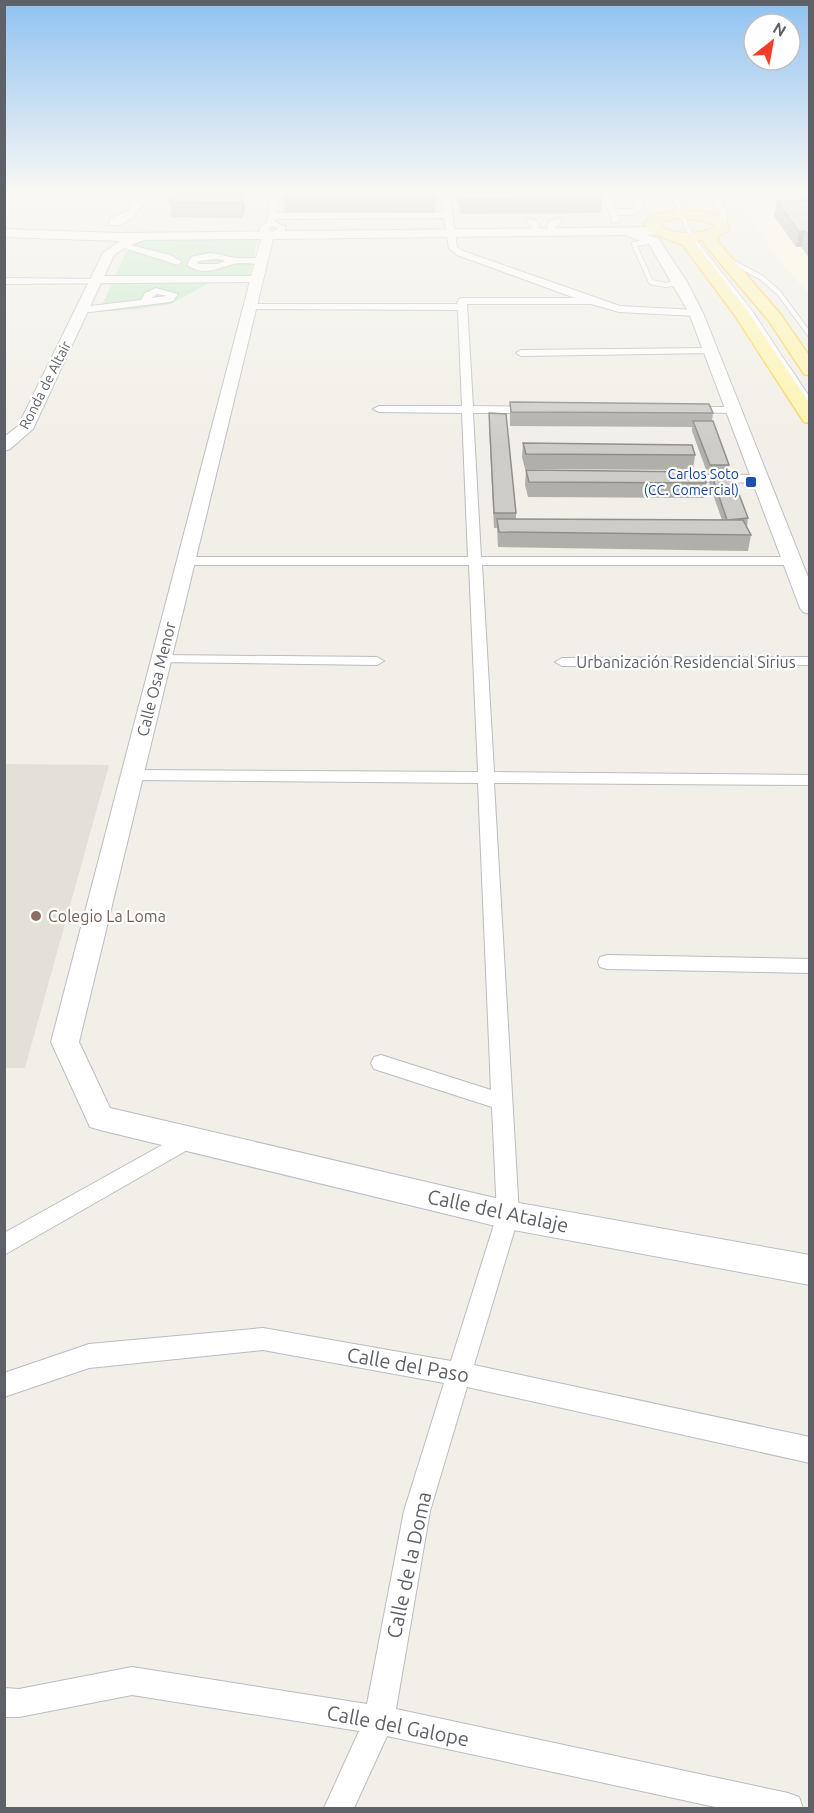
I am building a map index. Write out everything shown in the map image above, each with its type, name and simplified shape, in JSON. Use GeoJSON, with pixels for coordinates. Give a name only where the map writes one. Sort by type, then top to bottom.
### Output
{"type":"FeatureCollection","features":[{"type":"Feature","properties":{"kind":"main road"},"geometry":{"type":"LineString","coordinates":[[714,277],[741,312],[810,418]]}},
{"type":"Feature","properties":{"kind":"main road"},"geometry":{"type":"LineString","coordinates":[[740,277],[775,318],[810,370]]}},
{"type":"Feature","properties":{"kind":"street","name":"Ronda de Altair"},"geometry":{"type":"LineString","coordinates":[[4,446],[25,429],[97,277]]}},
{"type":"Feature","properties":{"kind":"street"},"geometry":{"type":"LineString","coordinates":[[145,300],[148,295],[156,291],[173,294],[225,277]]}},
{"type":"Feature","properties":{"kind":"street","name":"Calle Osa Menor"},"geometry":{"type":"LineString","coordinates":[[100,1118],[65,1042],[258,277]]}},
{"type":"Feature","properties":{"kind":"street"},"geometry":{"type":"LineString","coordinates":[[525,277],[619,309],[696,314]]}},
{"type":"Feature","properties":{"kind":"street"},"geometry":{"type":"LineString","coordinates":[[678,277],[696,314],[810,608]]}},
{"type":"Feature","properties":{"kind":"street"},"geometry":{"type":"LineString","coordinates":[[156,291],[156,282],[165,278]]}},
{"type":"Feature","properties":{"kind":"street"},"geometry":{"type":"LineString","coordinates":[[4,281],[218,278]]}},
{"type":"Feature","properties":{"kind":"street"},"geometry":{"type":"LineString","coordinates":[[82,310],[145,300],[159,302],[170,299],[173,294]]}},
{"type":"Feature","properties":{"kind":"street"},"geometry":{"type":"LineString","coordinates":[[250,306],[462,307],[462,301],[592,301]]}},
{"type":"Feature","properties":{"kind":"street","name":"Calle de la Doma"},"geometry":{"type":"LineString","coordinates":[[339,1809],[379,1720],[417,1511],[508,1215],[462,307]]}},
{"type":"Feature","properties":{"kind":"street"},"geometry":{"type":"LineString","coordinates":[[521,353],[710,351]]}},
{"type":"Feature","properties":{"kind":"street"},"geometry":{"type":"LineString","coordinates":[[379,409],[548,410]]}},
{"type":"Feature","properties":{"kind":"street"},"geometry":{"type":"LineString","coordinates":[[675,410],[733,410]]}},
{"type":"Feature","properties":{"kind":"street"},"geometry":{"type":"LineString","coordinates":[[664,478],[760,479]]}},
{"type":"Feature","properties":{"kind":"street"},"geometry":{"type":"LineString","coordinates":[[186,561],[792,561]]}},
{"type":"Feature","properties":{"kind":"street"},"geometry":{"type":"LineString","coordinates":[[161,659],[377,661]]}},
{"type":"Feature","properties":{"kind":"street","name":"Urbanización Residencial Sirius"},"geometry":{"type":"LineString","coordinates":[[562,663],[810,661]]}},
{"type":"Feature","properties":{"kind":"street"},"geometry":{"type":"LineString","coordinates":[[132,776],[810,780]]}},
{"type":"Feature","properties":{"kind":"street"},"geometry":{"type":"LineString","coordinates":[[607,962],[810,966]]}},
{"type":"Feature","properties":{"kind":"street"},"geometry":{"type":"LineString","coordinates":[[381,1063],[502,1102]]}},
{"type":"Feature","properties":{"kind":"street","name":"Calle del Atalaje"},"geometry":{"type":"LineString","coordinates":[[100,1118],[508,1215],[810,1270]]}},
{"type":"Feature","properties":{"kind":"street"},"geometry":{"type":"LineString","coordinates":[[4,1245],[189,1139]]}},
{"type":"Feature","properties":{"kind":"street","name":"Calle del Paso"},"geometry":{"type":"LineString","coordinates":[[4,1385],[89,1356],[263,1340],[460,1374],[810,1450]]}},
{"type":"Feature","properties":{"kind":"street","name":"Calle del Galope"},"geometry":{"type":"LineString","coordinates":[[4,1702],[18,1703],[132,1681],[379,1720],[788,1809]]}},
{"type":"Feature","properties":{"kind":"lane"},"geometry":{"type":"LineString","coordinates":[[649,277],[651,282],[660,285],[673,286],[680,282]]}},
{"type":"Feature","properties":{"kind":"lane"},"geometry":{"type":"LineString","coordinates":[[724,277],[810,403]]}},
{"type":"Feature","properties":{"kind":"lane"},"geometry":{"type":"LineString","coordinates":[[729,277],[772,335],[810,393]]}},
{"type":"Feature","properties":{"kind":"lane"},"geometry":{"type":"LineString","coordinates":[[759,277],[779,293],[810,335]]}},
{"type":"Feature","properties":{"kind":"shaded area"},"geometry":{"type":"Polygon","coordinates":[[[794,277],[809,277],[809,293],[794,277]]]}},
{"type":"Feature","properties":{"kind":"shaded area","name":"Colegio La Loma"},"geometry":{"type":"Polygon","coordinates":[[[4,764],[109,765],[25,1068],[5,1068],[4,764]]]}},
{"type":"Feature","properties":{"kind":"green space"},"geometry":{"type":"Polygon","coordinates":[[[115,277],[249,277],[236,283],[209,283],[171,304],[99,312],[115,277]]]}},
{"type":"Feature","properties":{"kind":"building"},"geometry":{"type":"Polygon","coordinates":[[[510,402],[709,404],[713,413],[511,412],[510,402]]]}},
{"type":"Feature","properties":{"kind":"building"},"geometry":{"type":"Polygon","coordinates":[[[489,413],[506,414],[516,513],[494,513],[489,413]]]}},
{"type":"Feature","properties":{"kind":"building"},"geometry":{"type":"Polygon","coordinates":[[[693,421],[713,421],[729,465],[710,465],[693,421]]]}},
{"type":"Feature","properties":{"kind":"building"},"geometry":{"type":"Polygon","coordinates":[[[523,443],[692,445],[695,455],[526,454],[523,443]]]}},
{"type":"Feature","properties":{"kind":"building"},"geometry":{"type":"Polygon","coordinates":[[[526,470],[704,472],[706,483],[529,482],[526,470]]]}},
{"type":"Feature","properties":{"kind":"building"},"geometry":{"type":"Polygon","coordinates":[[[711,473],[731,473],[748,518],[727,520],[711,473]]]}},
{"type":"Feature","properties":{"kind":"building"},"geometry":{"type":"Polygon","coordinates":[[[497,519],[743,520],[751,535],[499,532],[497,519]]]}},
{"type":"Feature","properties":{"kind":"place","name":"Carlos Soto (CC. Comercial)"},"geometry":{"type":"Point","coordinates":[751,482]}},
{"type":"Feature","properties":{"kind":"place","name":"Colegio La Loma"},"geometry":{"type":"Point","coordinates":[36,916]}}]}
